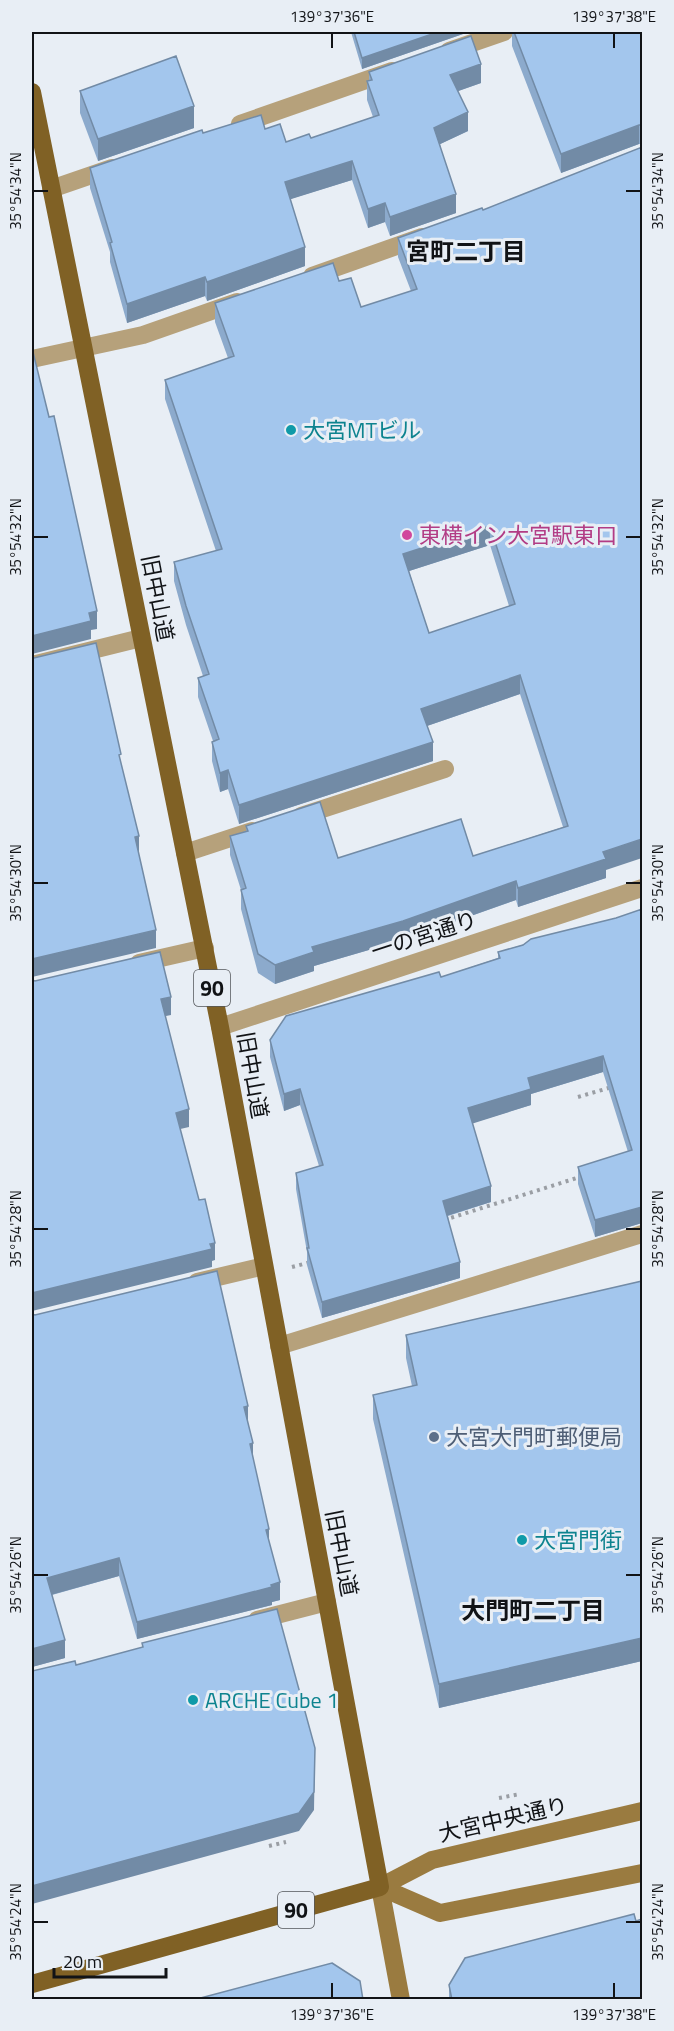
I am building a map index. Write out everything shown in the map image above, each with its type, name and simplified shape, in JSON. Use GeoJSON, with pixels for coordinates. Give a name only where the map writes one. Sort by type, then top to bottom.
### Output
{"type":"FeatureCollection","features":[{"type":"Feature","properties":{"kind":"main road","name":"旧中山道"},"geometry":{"type":"LineString","coordinates":[[32,92],[205,948],[401,2000]]}},
{"type":"Feature","properties":{"kind":"main road","name":"大宮中央通り"},"geometry":{"type":"LineString","coordinates":[[32,1984],[380,1887],[432,1860],[642,1811]]}},
{"type":"Feature","properties":{"kind":"main road"},"geometry":{"type":"LineString","coordinates":[[380,1887],[440,1913],[642,1873]]}},
{"type":"Feature","properties":{"kind":"street"},"geometry":{"type":"LineString","coordinates":[[432,57],[504,32]]}},
{"type":"Feature","properties":{"kind":"street"},"geometry":{"type":"LineString","coordinates":[[221,131],[411,65]]}},
{"type":"Feature","properties":{"kind":"street"},"geometry":{"type":"LineString","coordinates":[[51,189],[130,162]]}},
{"type":"Feature","properties":{"kind":"street"},"geometry":{"type":"LineString","coordinates":[[297,281],[439,231]]}},
{"type":"Feature","properties":{"kind":"street"},"geometry":{"type":"LineString","coordinates":[[32,359],[143,334],[253,296]]}},
{"type":"Feature","properties":{"kind":"street"},"geometry":{"type":"LineString","coordinates":[[32,665],[141,638]]}},
{"type":"Feature","properties":{"kind":"street"},"geometry":{"type":"LineString","coordinates":[[287,820],[445,769]]}},
{"type":"Feature","properties":{"kind":"street"},"geometry":{"type":"LineString","coordinates":[[185,853],[264,828]]}},
{"type":"Feature","properties":{"kind":"street","name":"一の宮通り"},"geometry":{"type":"LineString","coordinates":[[220,1027],[642,888]]}},
{"type":"Feature","properties":{"kind":"street"},"geometry":{"type":"LineString","coordinates":[[124,967],[205,948]]}},
{"type":"Feature","properties":{"kind":"street"},"geometry":{"type":"LineString","coordinates":[[279,1346],[642,1234]]}},
{"type":"Feature","properties":{"kind":"street"},"geometry":{"type":"LineString","coordinates":[[183,1286],[265,1271]]}},
{"type":"Feature","properties":{"kind":"street"},"geometry":{"type":"LineString","coordinates":[[241,1624],[327,1602]]}},
{"type":"Feature","properties":{"kind":"path"},"geometry":{"type":"LineString","coordinates":[[578,1097],[621,1084]]}},
{"type":"Feature","properties":{"kind":"path"},"geometry":{"type":"LineString","coordinates":[[441,1221],[587,1175]]}},
{"type":"Feature","properties":{"kind":"path"},"geometry":{"type":"LineString","coordinates":[[265,1271],[319,1259]]}},
{"type":"Feature","properties":{"kind":"path"},"geometry":{"type":"LineString","coordinates":[[499,1798],[520,1794]]}},
{"type":"Feature","properties":{"kind":"path"},"geometry":{"type":"LineString","coordinates":[[269,1846],[286,1842]]}},
{"type":"Feature","properties":{"kind":"building"},"geometry":{"type":"Polygon","coordinates":[[[354,32],[438,32],[362,58],[354,32]]]}},
{"type":"Feature","properties":{"kind":"building"},"geometry":{"type":"Polygon","coordinates":[[[514,32],[642,32],[642,125],[561,154],[514,32]]]}},
{"type":"Feature","properties":{"kind":"building"},"geometry":{"type":"Polygon","coordinates":[[[471,36],[481,64],[450,75],[468,112],[434,128],[456,194],[390,217],[385,203],[368,209],[352,161],[285,182],[305,247],[207,282],[205,277],[127,304],[110,243],[112,242],[90,168],[202,130],[203,133],[261,115],[265,129],[280,124],[286,142],[309,134],[311,138],[379,115],[367,81],[372,80],[369,72],[471,36]]]}},
{"type":"Feature","properties":{"kind":"building"},"geometry":{"type":"Polygon","coordinates":[[[176,56],[194,106],[98,139],[80,91],[176,56]]]}},
{"type":"Feature","properties":{"kind":"building"},"geometry":{"type":"Polygon","coordinates":[[[642,147],[642,839],[603,852],[606,859],[518,888],[516,881],[403,921],[312,947],[314,952],[275,965],[258,954],[241,890],[246,888],[230,836],[248,831],[246,826],[320,802],[338,858],[461,819],[473,856],[568,826],[520,675],[421,709],[433,742],[239,805],[228,770],[220,773],[212,742],[219,739],[198,678],[209,674],[174,562],[222,549],[165,380],[234,356],[215,303],[333,263],[339,281],[351,278],[361,307],[417,289],[398,238],[482,208],[483,210],[642,147]],[[490,526],[403,554],[429,633],[515,604],[490,526]]]}},
{"type":"Feature","properties":{"kind":"building"},"geometry":{"type":"Polygon","coordinates":[[[32,352],[49,417],[54,416],[97,611],[89,613],[91,621],[32,636],[32,352]]]}},
{"type":"Feature","properties":{"kind":"building"},"geometry":{"type":"Polygon","coordinates":[[[96,643],[121,754],[119,755],[139,836],[135,837],[156,930],[32,959],[32,657],[96,643]]]}},
{"type":"Feature","properties":{"kind":"building"},"geometry":{"type":"Polygon","coordinates":[[[642,909],[642,1207],[595,1220],[578,1167],[632,1150],[603,1056],[528,1078],[531,1089],[468,1108],[491,1186],[443,1201],[460,1262],[322,1302],[307,1248],[309,1248],[296,1173],[323,1165],[300,1089],[284,1094],[270,1040],[286,1016],[439,972],[441,977],[500,958],[498,952],[523,945],[531,939],[616,918],[642,909]]]}},
{"type":"Feature","properties":{"kind":"building"},"geometry":{"type":"Polygon","coordinates":[[[160,952],[171,997],[161,999],[189,1109],[176,1113],[199,1200],[205,1199],[215,1243],[210,1244],[212,1249],[32,1293],[32,980],[160,952]]]}},
{"type":"Feature","properties":{"kind":"building"},"geometry":{"type":"Polygon","coordinates":[[[217,1271],[248,1406],[244,1407],[253,1443],[250,1444],[269,1529],[266,1530],[280,1582],[271,1585],[272,1587],[137,1622],[119,1558],[47,1578],[65,1640],[32,1649],[32,1314],[217,1271]]]}},
{"type":"Feature","properties":{"kind":"building","name":"大宮門街"},"geometry":{"type":"Polygon","coordinates":[[[642,1281],[642,1638],[439,1684],[373,1395],[417,1385],[406,1335],[642,1281]]]}},
{"type":"Feature","properties":{"kind":"building"},"geometry":{"type":"Polygon","coordinates":[[[277,1609],[315,1748],[314,1792],[299,1813],[32,1886],[32,1671],[75,1661],[76,1665],[143,1647],[142,1643],[277,1609]]]}},
{"type":"Feature","properties":{"kind":"building"},"geometry":{"type":"Polygon","coordinates":[[[634,1914],[636,1921],[642,1919],[642,2000],[452,2000],[449,1985],[465,1958],[634,1914]]]}},
{"type":"Feature","properties":{"kind":"building"},"geometry":{"type":"Polygon","coordinates":[[[332,1963],[360,1981],[363,2000],[193,2000],[332,1963]]]}},
{"type":"Feature","properties":{"kind":"place","name":"大宮MTビル"},"geometry":{"type":"Point","coordinates":[291,430]}},
{"type":"Feature","properties":{"kind":"place","name":"東横イン大宮駅東口"},"geometry":{"type":"Point","coordinates":[407,535]}},
{"type":"Feature","properties":{"kind":"place","name":"大宮大門町郵便局"},"geometry":{"type":"Point","coordinates":[434,1437]}},
{"type":"Feature","properties":{"kind":"place","name":"大宮門街"},"geometry":{"type":"Point","coordinates":[522,1540]}},
{"type":"Feature","properties":{"kind":"place","name":"ARCHE Cube 1"},"geometry":{"type":"Point","coordinates":[193,1700]}},
{"type":"Feature","properties":{"kind":"district","name":"宮町二丁目"},"geometry":{"type":"Point","coordinates":[466,251]}},
{"type":"Feature","properties":{"kind":"district","name":"大門町二丁目"},"geometry":{"type":"Point","coordinates":[533,1610]}}]}
